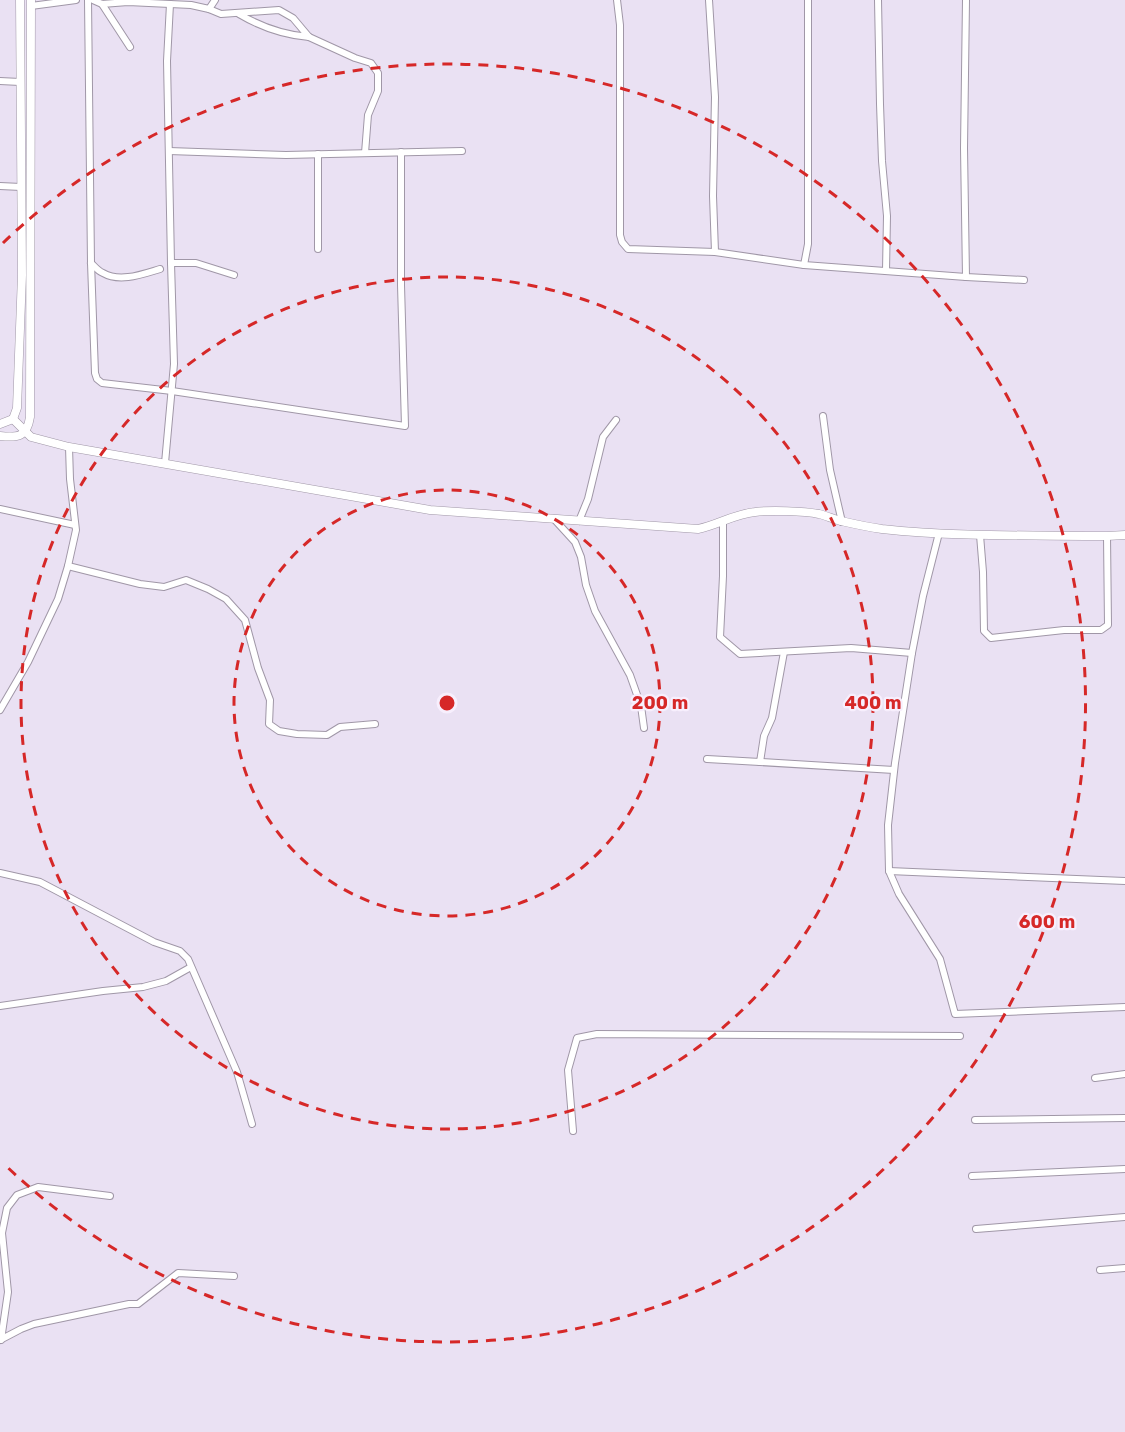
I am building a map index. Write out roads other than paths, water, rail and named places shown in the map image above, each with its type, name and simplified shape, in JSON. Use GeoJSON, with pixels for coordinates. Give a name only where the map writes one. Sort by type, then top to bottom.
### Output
{"type":"FeatureCollection","features":[{"type":"Feature","properties":{"kind":"street"},"geometry":{"type":"LineString","coordinates":[[0,424],[13,419],[17,408],[22,275],[20,0]]}},
{"type":"Feature","properties":{"kind":"street"},"geometry":{"type":"LineString","coordinates":[[0,436],[17,437],[25,432],[30,417],[31,3],[76,0]]}},
{"type":"Feature","properties":{"kind":"street"},"geometry":{"type":"LineString","coordinates":[[88,0],[94,373],[102,382],[405,426],[401,285],[402,152]]}},
{"type":"Feature","properties":{"kind":"street"},"geometry":{"type":"LineString","coordinates":[[93,0],[102,4],[128,2],[192,5],[221,14],[279,10],[293,18],[309,37]]}},
{"type":"Feature","properties":{"kind":"street"},"geometry":{"type":"LineString","coordinates":[[209,9],[215,0]]}},
{"type":"Feature","properties":{"kind":"street"},"geometry":{"type":"LineString","coordinates":[[617,0],[620,25],[620,235],[628,249],[715,252],[804,265],[966,278],[1023,280]]}},
{"type":"Feature","properties":{"kind":"street"},"geometry":{"type":"LineString","coordinates":[[709,0],[715,97],[713,195],[715,252]]}},
{"type":"Feature","properties":{"kind":"street"},"geometry":{"type":"LineString","coordinates":[[804,265],[808,244],[808,0]]}},
{"type":"Feature","properties":{"kind":"street"},"geometry":{"type":"LineString","coordinates":[[878,0],[882,161],[887,216],[886,271]]}},
{"type":"Feature","properties":{"kind":"street"},"geometry":{"type":"LineString","coordinates":[[966,0],[964,148],[966,278]]}},
{"type":"Feature","properties":{"kind":"street"},"geometry":{"type":"LineString","coordinates":[[102,4],[130,47]]}},
{"type":"Feature","properties":{"kind":"street"},"geometry":{"type":"LineString","coordinates":[[165,463],[174,364],[167,61],[170,4]]}},
{"type":"Feature","properties":{"kind":"street"},"geometry":{"type":"LineString","coordinates":[[239,14],[270,29],[292,36],[309,37],[371,63],[378,73],[378,91],[368,115],[365,153]]}},
{"type":"Feature","properties":{"kind":"street"},"geometry":{"type":"LineString","coordinates":[[0,81],[20,82]]}},
{"type":"Feature","properties":{"kind":"street"},"geometry":{"type":"LineString","coordinates":[[169,151],[286,155],[462,151]]}},
{"type":"Feature","properties":{"kind":"street"},"geometry":{"type":"LineString","coordinates":[[318,154],[318,249]]}},
{"type":"Feature","properties":{"kind":"street"},"geometry":{"type":"LineString","coordinates":[[0,186],[21,187]]}},
{"type":"Feature","properties":{"kind":"street"},"geometry":{"type":"LineString","coordinates":[[91,263],[102,273],[111,277],[135,277],[160,269]]}},
{"type":"Feature","properties":{"kind":"street"},"geometry":{"type":"LineString","coordinates":[[171,263],[196,263],[234,275]]}},
{"type":"Feature","properties":{"kind":"street"},"geometry":{"type":"LineString","coordinates":[[823,416],[830,470],[842,522]]}},
{"type":"Feature","properties":{"kind":"street"},"geometry":{"type":"LineString","coordinates":[[13,419],[31,437],[69,447],[430,510],[698,529],[735,516],[768,512],[815,514],[842,522],[881,529],[939,533],[1125,535]]}},
{"type":"Feature","properties":{"kind":"street"},"geometry":{"type":"LineString","coordinates":[[579,520],[588,500],[603,437],[616,420]]}},
{"type":"Feature","properties":{"kind":"street"},"geometry":{"type":"LineString","coordinates":[[0,710],[28,662],[58,599],[69,566],[76,530],[69,447]]}},
{"type":"Feature","properties":{"kind":"street"},"geometry":{"type":"LineString","coordinates":[[0,509],[75,525]]}},
{"type":"Feature","properties":{"kind":"street"},"geometry":{"type":"LineString","coordinates":[[554,519],[575,542],[595,611],[630,675],[641,706],[644,728]]}},
{"type":"Feature","properties":{"kind":"street"},"geometry":{"type":"LineString","coordinates":[[723,521],[720,638],[740,654],[851,648],[912,652]]}},
{"type":"Feature","properties":{"kind":"street"},"geometry":{"type":"LineString","coordinates":[[939,533],[912,652],[894,770],[888,825],[889,872],[899,894],[940,959],[955,1014],[1125,1007]]}},
{"type":"Feature","properties":{"kind":"street"},"geometry":{"type":"LineString","coordinates":[[980,535],[984,631],[991,638],[1064,630],[1101,630],[1108,624],[1107,536]]}},
{"type":"Feature","properties":{"kind":"street"},"geometry":{"type":"LineString","coordinates":[[69,566],[140,584],[164,587],[186,580],[226,599],[245,620],[258,668],[270,700],[269,724],[279,730],[297,734],[327,735],[340,727],[375,724]]}},
{"type":"Feature","properties":{"kind":"street"},"geometry":{"type":"LineString","coordinates":[[760,762],[764,736],[772,718],[784,652]]}},
{"type":"Feature","properties":{"kind":"street"},"geometry":{"type":"LineString","coordinates":[[707,759],[894,770]]}},
{"type":"Feature","properties":{"kind":"street"},"geometry":{"type":"LineString","coordinates":[[889,872],[1125,881]]}},
{"type":"Feature","properties":{"kind":"street"},"geometry":{"type":"LineString","coordinates":[[0,873],[40,882],[154,942],[180,951],[188,959],[237,1072],[252,1124]]}},
{"type":"Feature","properties":{"kind":"street"},"geometry":{"type":"LineString","coordinates":[[0,1005],[143,987],[166,981],[191,966]]}},
{"type":"Feature","properties":{"kind":"street"},"geometry":{"type":"LineString","coordinates":[[573,1131],[568,1070],[577,1038],[597,1034],[960,1036]]}},
{"type":"Feature","properties":{"kind":"street"},"geometry":{"type":"LineString","coordinates":[[1095,1078],[1125,1074]]}},
{"type":"Feature","properties":{"kind":"street"},"geometry":{"type":"LineString","coordinates":[[975,1120],[1125,1118]]}},
{"type":"Feature","properties":{"kind":"street"},"geometry":{"type":"LineString","coordinates":[[972,1176],[1125,1169]]}},
{"type":"Feature","properties":{"kind":"street"},"geometry":{"type":"LineString","coordinates":[[1,1340],[8,1292],[2,1233],[7,1209],[17,1195],[38,1186],[110,1196]]}},
{"type":"Feature","properties":{"kind":"street"},"geometry":{"type":"LineString","coordinates":[[976,1229],[1125,1217]]}},
{"type":"Feature","properties":{"kind":"street"},"geometry":{"type":"LineString","coordinates":[[1100,1270],[1125,1268]]}},
{"type":"Feature","properties":{"kind":"street"},"geometry":{"type":"LineString","coordinates":[[1,1340],[21,1329],[42,1322],[138,1304],[178,1273],[234,1276]]}}]}
